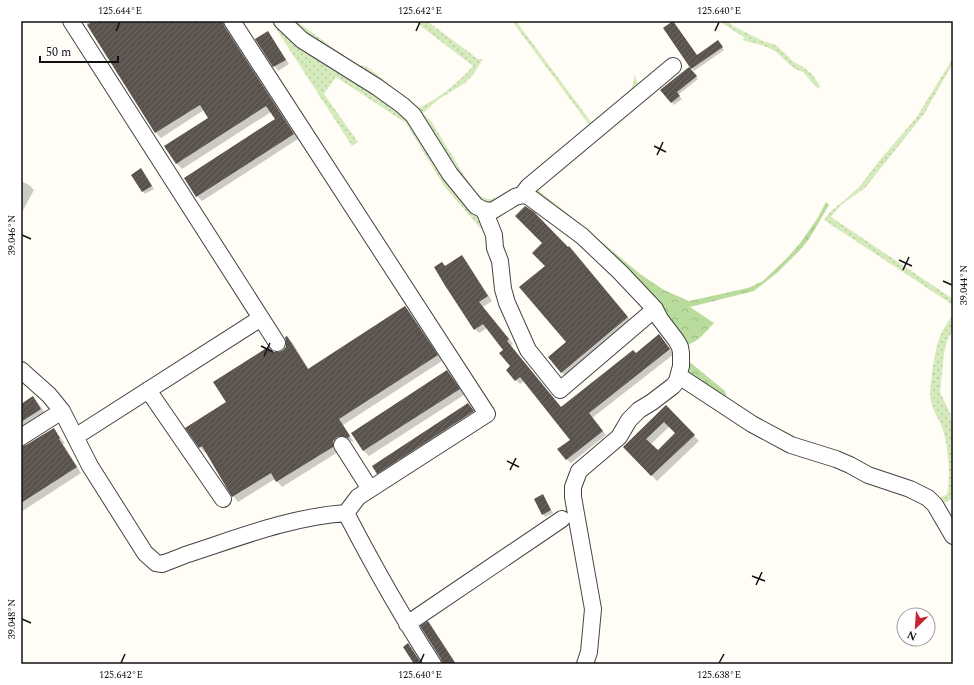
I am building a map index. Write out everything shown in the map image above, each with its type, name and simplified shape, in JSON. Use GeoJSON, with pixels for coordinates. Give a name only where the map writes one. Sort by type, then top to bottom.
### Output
{"type":"FeatureCollection","features":[{"type":"Feature","properties":{"kind":"street"},"geometry":{"type":"LineString","coordinates":[[72,21],[277,343]]}},
{"type":"Feature","properties":{"kind":"street"},"geometry":{"type":"LineString","coordinates":[[232,21],[487,414],[358,497],[346,513]]}},
{"type":"Feature","properties":{"kind":"street"},"geometry":{"type":"LineString","coordinates":[[282,21],[302,40],[377,87],[413,115],[450,174],[476,206],[484,210],[492,210],[515,197],[522,195],[528,196],[582,236],[616,268],[655,310],[660,320],[680,347],[681,358],[679,376],[673,386],[639,410],[630,420],[619,437],[580,471],[573,487],[573,497],[593,609],[589,652],[585,664]]}},
{"type":"Feature","properties":{"kind":"street"},"geometry":{"type":"LineString","coordinates":[[522,195],[528,187],[673,66]]}},
{"type":"Feature","properties":{"kind":"street"},"geometry":{"type":"LineString","coordinates":[[484,210],[494,235],[495,248],[500,261],[507,303],[528,350],[560,390],[655,310]]}},
{"type":"Feature","properties":{"kind":"street"},"geometry":{"type":"LineString","coordinates":[[75,437],[261,318]]}},
{"type":"Feature","properties":{"kind":"street"},"geometry":{"type":"LineString","coordinates":[[21,370],[49,395],[62,412],[90,466],[113,503],[146,553],[156,563],[162,564],[170,562],[264,529],[326,514],[346,513]]}},
{"type":"Feature","properties":{"kind":"street"},"geometry":{"type":"LineString","coordinates":[[679,376],[752,424],[791,445],[836,459],[868,475],[910,489],[928,498],[935,505],[953,536]]}},
{"type":"Feature","properties":{"kind":"street"},"geometry":{"type":"LineString","coordinates":[[148,390],[223,499]]}},
{"type":"Feature","properties":{"kind":"street"},"geometry":{"type":"LineString","coordinates":[[21,437],[62,412]]}},
{"type":"Feature","properties":{"kind":"street"},"geometry":{"type":"LineString","coordinates":[[342,445],[370,490]]}},
{"type":"Feature","properties":{"kind":"street"},"geometry":{"type":"LineString","coordinates":[[346,513],[375,570],[433,664]]}},
{"type":"Feature","properties":{"kind":"street"},"geometry":{"type":"LineString","coordinates":[[407,624],[562,519]]}},
{"type":"Feature","properties":{"kind":"green space"},"geometry":{"type":"Polygon","coordinates":[[[271,21],[279,21],[409,116],[459,194],[484,226],[481,229],[444,186],[406,123],[336,77],[324,94],[358,142],[352,146],[271,21]]]}},
{"type":"Feature","properties":{"kind":"green space"},"geometry":{"type":"Polygon","coordinates":[[[289,21],[296,21],[357,65],[366,66],[419,108],[448,90],[473,66],[414,21],[427,21],[478,59],[483,59],[473,75],[465,83],[439,99],[423,113],[431,121],[472,188],[480,196],[487,199],[500,197],[513,190],[542,169],[590,126],[512,21],[516,21],[591,122],[609,111],[626,96],[633,84],[634,74],[640,88],[530,182],[493,203],[479,201],[431,134],[345,62],[289,21]]]}},
{"type":"Feature","properties":{"kind":"green space"},"geometry":{"type":"Polygon","coordinates":[[[719,21],[728,21],[733,26],[763,41],[776,45],[794,62],[812,74],[820,86],[819,89],[803,72],[795,69],[775,51],[764,46],[742,40],[745,38],[719,21]]]}},
{"type":"Feature","properties":{"kind":"green space"},"geometry":{"type":"Polygon","coordinates":[[[953,58],[953,63],[924,114],[865,188],[842,204],[831,217],[953,299],[953,305],[824,220],[830,212],[860,186],[879,161],[916,118],[953,58]]]}},
{"type":"Feature","properties":{"kind":"green space"},"geometry":{"type":"Polygon","coordinates":[[[536,189],[640,274],[664,290],[689,301],[748,288],[763,281],[801,242],[817,219],[826,202],[829,205],[809,239],[801,249],[778,272],[754,291],[690,307],[714,323],[699,338],[691,344],[686,345],[681,344],[664,308],[637,278],[533,194],[536,189]]]}},
{"type":"Feature","properties":{"kind":"green space"},"geometry":{"type":"Polygon","coordinates":[[[953,315],[953,329],[947,341],[944,353],[940,392],[950,413],[953,433],[953,499],[938,506],[934,501],[947,494],[949,479],[948,460],[944,434],[933,409],[930,390],[937,344],[943,330],[953,315]]]}},
{"type":"Feature","properties":{"kind":"green space"},"geometry":{"type":"Polygon","coordinates":[[[686,359],[725,391],[730,407],[686,377],[686,359]]]}},
{"type":"Feature","properties":{"kind":"building"},"geometry":{"type":"Polygon","coordinates":[[[93,21],[223,21],[224,26],[294,134],[196,197],[184,178],[275,119],[266,106],[176,164],[164,146],[208,118],[200,105],[155,133],[87,25],[93,21]]]}},
{"type":"Feature","properties":{"kind":"building"},"geometry":{"type":"Polygon","coordinates":[[[673,21],[697,55],[718,40],[723,47],[691,69],[663,28],[673,21]]]}},
{"type":"Feature","properties":{"kind":"building"},"geometry":{"type":"Polygon","coordinates":[[[268,31],[286,60],[273,67],[255,39],[268,31]]]}},
{"type":"Feature","properties":{"kind":"building"},"geometry":{"type":"Polygon","coordinates":[[[689,67],[697,76],[677,92],[680,96],[671,103],[660,90],[689,67]]]}},
{"type":"Feature","properties":{"kind":"building"},"geometry":{"type":"Polygon","coordinates":[[[141,168],[152,186],[142,192],[131,175],[141,168]]]}},
{"type":"Feature","properties":{"kind":"building"},"geometry":{"type":"Polygon","coordinates":[[[525,206],[534,212],[568,247],[569,246],[628,317],[561,373],[548,357],[566,342],[519,287],[545,266],[532,253],[542,243],[515,216],[525,206]]]}},
{"type":"Feature","properties":{"kind":"building"},"geometry":{"type":"Polygon","coordinates":[[[462,255],[488,296],[479,302],[509,339],[507,341],[561,407],[633,350],[636,353],[659,334],[670,349],[589,413],[603,431],[566,460],[557,449],[570,440],[520,377],[515,381],[506,370],[510,366],[499,353],[503,350],[483,324],[474,330],[434,267],[442,262],[445,266],[462,255]]]}},
{"type":"Feature","properties":{"kind":"building"},"geometry":{"type":"Polygon","coordinates":[[[405,306],[438,355],[339,419],[350,436],[348,438],[342,436],[337,437],[333,441],[333,447],[276,482],[271,473],[232,497],[202,446],[199,448],[185,428],[226,402],[213,382],[268,347],[273,352],[282,351],[286,347],[285,337],[287,336],[308,369],[405,306]]]}},
{"type":"Feature","properties":{"kind":"building"},"geometry":{"type":"Polygon","coordinates":[[[447,370],[460,389],[363,451],[351,433],[447,370]]]}},
{"type":"Feature","properties":{"kind":"building"},"geometry":{"type":"Polygon","coordinates":[[[33,396],[41,409],[21,422],[21,404],[33,396]]]}},
{"type":"Feature","properties":{"kind":"building"},"geometry":{"type":"Polygon","coordinates":[[[468,403],[474,411],[377,474],[372,466],[468,403]]]}},
{"type":"Feature","properties":{"kind":"building"},"geometry":{"type":"Polygon","coordinates":[[[666,405],[695,435],[651,476],[623,447],[666,405]],[[664,422],[646,439],[658,450],[675,433],[664,422]]]}},
{"type":"Feature","properties":{"kind":"building"},"geometry":{"type":"Polygon","coordinates":[[[54,428],[60,438],[59,439],[77,467],[21,503],[21,446],[26,445],[54,428]]]}},
{"type":"Feature","properties":{"kind":"building"},"geometry":{"type":"Polygon","coordinates":[[[543,494],[551,510],[542,515],[534,499],[543,494]]]}},
{"type":"Feature","properties":{"kind":"building"},"geometry":{"type":"Polygon","coordinates":[[[428,621],[456,664],[442,664],[441,659],[420,626],[428,621]]]}},
{"type":"Feature","properties":{"kind":"building"},"geometry":{"type":"Polygon","coordinates":[[[408,643],[422,664],[414,664],[403,647],[408,643]]]}}]}
